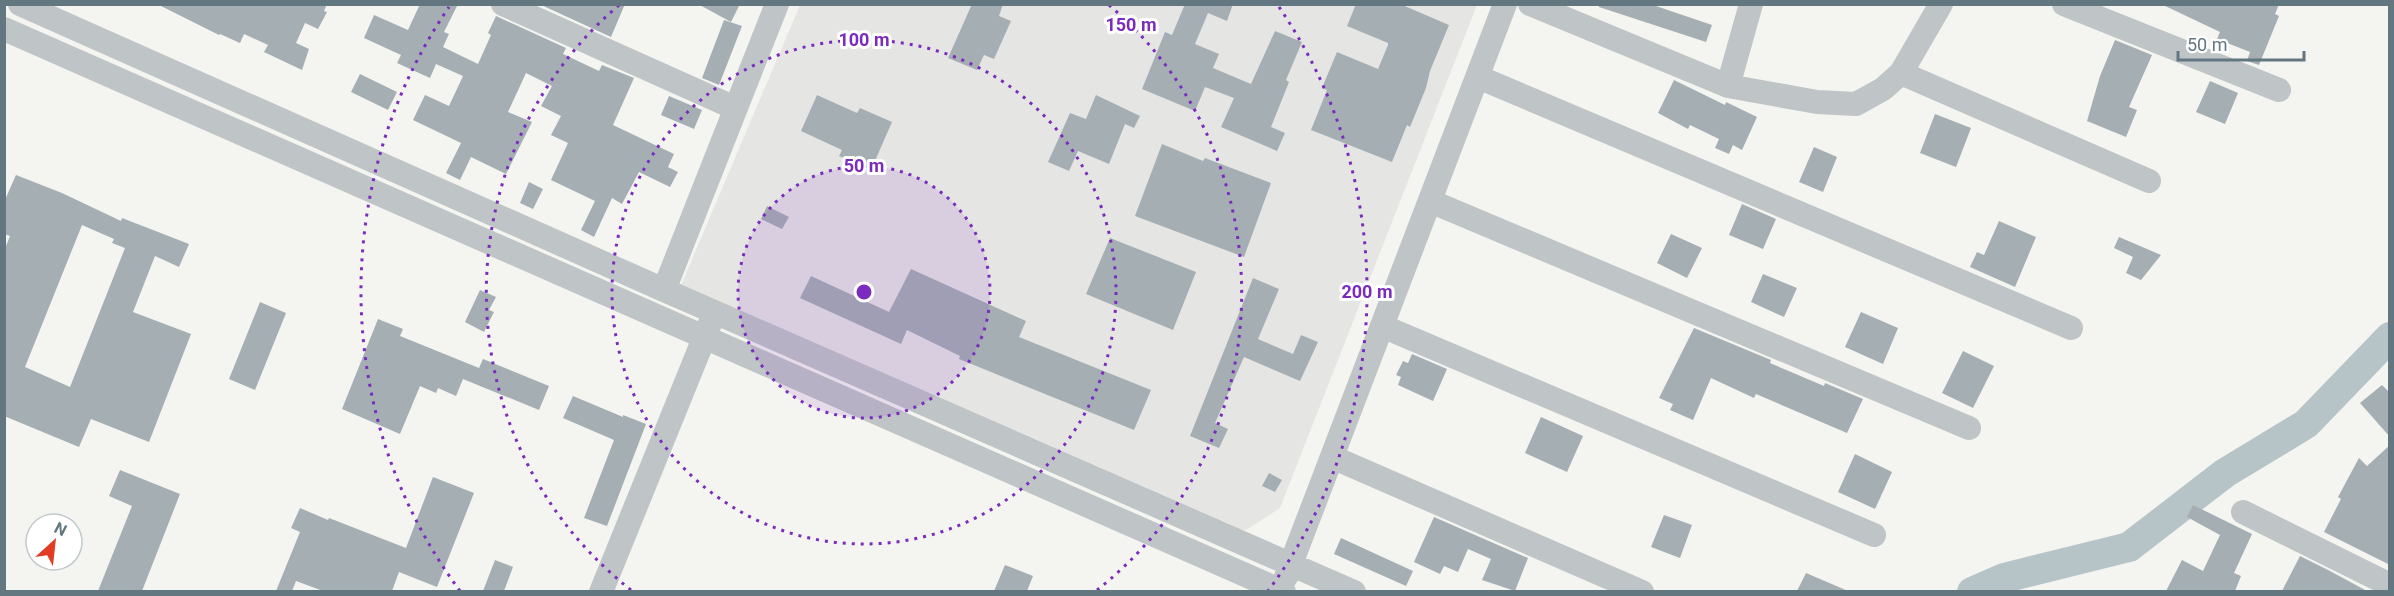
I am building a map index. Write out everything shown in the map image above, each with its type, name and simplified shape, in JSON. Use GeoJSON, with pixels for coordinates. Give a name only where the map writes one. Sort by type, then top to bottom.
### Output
{"type":"FeatureCollection","features":[{"type":"Feature","properties":{"kind":"street"},"geometry":{"type":"LineString","coordinates":[[20,4],[664,290],[1354,591]]}},
{"type":"Feature","properties":{"kind":"street"},"geometry":{"type":"LineString","coordinates":[[502,4],[735,108]]}},
{"type":"Feature","properties":{"kind":"street"},"geometry":{"type":"LineString","coordinates":[[664,290],[777,4]]}},
{"type":"Feature","properties":{"kind":"street"},"geometry":{"type":"LineString","coordinates":[[4,29],[1282,591],[1505,4]]}},
{"type":"Feature","properties":{"kind":"street"},"geometry":{"type":"LineString","coordinates":[[1530,4],[1728,86],[1817,102],[1857,104],[1883,89],[1901,73],[1941,4]]}},
{"type":"Feature","properties":{"kind":"street"},"geometry":{"type":"LineString","coordinates":[[1728,86],[1751,4]]}},
{"type":"Feature","properties":{"kind":"street"},"geometry":{"type":"LineString","coordinates":[[2064,4],[2279,90]]}},
{"type":"Feature","properties":{"kind":"street"},"geometry":{"type":"LineString","coordinates":[[1901,73],[2149,181]]}},
{"type":"Feature","properties":{"kind":"street"},"geometry":{"type":"LineString","coordinates":[[1478,77],[2071,328]]}},
{"type":"Feature","properties":{"kind":"street"},"geometry":{"type":"LineString","coordinates":[[1430,201],[1969,428]]}},
{"type":"Feature","properties":{"kind":"street"},"geometry":{"type":"LineString","coordinates":[[601,591],[714,312]]}},
{"type":"Feature","properties":{"kind":"street"},"geometry":{"type":"LineString","coordinates":[[1382,326],[1874,535]]}},
{"type":"Feature","properties":{"kind":"street"},"geometry":{"type":"LineString","coordinates":[[1332,457],[1642,591]]}},
{"type":"Feature","properties":{"kind":"street"},"geometry":{"type":"LineString","coordinates":[[2243,512],[2390,585]]}},
{"type":"Feature","properties":{"kind":"shaded area"},"geometry":{"type":"Polygon","coordinates":[[[800,5],[1477,5],[1280,508],[1246,530],[1216,528],[679,290],[800,5]]]}},
{"type":"Feature","properties":{"kind":"building"},"geometry":{"type":"Polygon","coordinates":[[[157,4],[327,4],[324,11],[327,12],[318,29],[305,23],[296,43],[309,49],[302,70],[264,52],[268,45],[244,34],[240,43],[157,4]]]}},
{"type":"Feature","properties":{"kind":"building"},"geometry":{"type":"Polygon","coordinates":[[[420,4],[458,4],[444,32],[449,34],[443,47],[478,64],[491,35],[488,33],[496,16],[566,48],[563,54],[599,71],[602,65],[634,78],[613,125],[674,154],[668,167],[678,172],[670,187],[639,172],[622,204],[612,198],[594,237],[581,230],[595,201],[551,180],[568,143],[551,135],[561,116],[541,106],[552,86],[526,73],[508,112],[532,122],[506,174],[471,157],[460,180],[446,173],[461,143],[413,120],[425,95],[449,106],[463,76],[436,64],[430,78],[397,63],[401,55],[364,38],[374,15],[408,30],[420,4]]]}},
{"type":"Feature","properties":{"kind":"building"},"geometry":{"type":"Polygon","coordinates":[[[539,4],[625,4],[611,37],[539,4]]]}},
{"type":"Feature","properties":{"kind":"building"},"geometry":{"type":"Polygon","coordinates":[[[698,4],[740,4],[731,22],[698,4]]]}},
{"type":"Feature","properties":{"kind":"building"},"geometry":{"type":"Polygon","coordinates":[[[972,4],[1003,4],[999,16],[1011,21],[994,59],[984,55],[977,70],[948,58],[972,4]]]}},
{"type":"Feature","properties":{"kind":"building"},"geometry":{"type":"Polygon","coordinates":[[[1185,4],[1233,4],[1227,21],[1208,13],[1195,44],[1219,54],[1213,68],[1251,84],[1275,31],[1302,42],[1286,80],[1289,82],[1271,127],[1285,133],[1277,151],[1221,127],[1234,98],[1205,87],[1195,111],[1142,89],[1165,32],[1172,35],[1185,4]]]}},
{"type":"Feature","properties":{"kind":"building"},"geometry":{"type":"Polygon","coordinates":[[[1356,4],[1400,4],[1449,25],[1410,127],[1407,125],[1392,162],[1311,130],[1327,90],[1322,88],[1337,52],[1378,69],[1388,45],[1388,43],[1347,26],[1356,4]]]}},
{"type":"Feature","properties":{"kind":"building"},"geometry":{"type":"Polygon","coordinates":[[[1599,4],[1650,4],[1712,25],[1706,42],[1599,7],[1599,4]]]}},
{"type":"Feature","properties":{"kind":"building"},"geometry":{"type":"Polygon","coordinates":[[[2161,4],[2279,4],[2275,14],[2279,16],[2259,65],[2247,61],[2250,52],[2217,39],[2220,32],[2161,4]]]}},
{"type":"Feature","properties":{"kind":"building"},"geometry":{"type":"Polygon","coordinates":[[[724,20],[742,26],[719,85],[702,78],[724,20]]]}},
{"type":"Feature","properties":{"kind":"building"},"geometry":{"type":"Polygon","coordinates":[[[2115,40],[2152,55],[2129,107],[2137,110],[2126,137],[2087,121],[2100,76],[2115,40]]]}},
{"type":"Feature","properties":{"kind":"building"},"geometry":{"type":"Polygon","coordinates":[[[360,74],[397,92],[388,110],[351,92],[360,74]]]}},
{"type":"Feature","properties":{"kind":"building"},"geometry":{"type":"Polygon","coordinates":[[[1674,80],[1725,105],[1726,102],[1757,117],[1742,150],[1733,145],[1729,154],[1715,148],[1719,139],[1690,125],[1688,129],[1658,113],[1674,80]]]}},
{"type":"Feature","properties":{"kind":"building"},"geometry":{"type":"Polygon","coordinates":[[[2210,81],[2238,93],[2225,124],[2196,112],[2210,81]]]}},
{"type":"Feature","properties":{"kind":"building"},"geometry":{"type":"Polygon","coordinates":[[[817,95],[857,113],[860,108],[892,122],[871,170],[839,156],[842,150],[801,131],[817,95]]]}},
{"type":"Feature","properties":{"kind":"building"},"geometry":{"type":"Polygon","coordinates":[[[1096,95],[1140,116],[1134,128],[1125,124],[1109,164],[1078,151],[1069,171],[1048,162],[1070,113],[1086,119],[1096,95]]]}},
{"type":"Feature","properties":{"kind":"building"},"geometry":{"type":"Polygon","coordinates":[[[669,96],[702,110],[694,129],[661,115],[669,96]]]}},
{"type":"Feature","properties":{"kind":"building"},"geometry":{"type":"Polygon","coordinates":[[[1935,114],[1971,128],[1956,167],[1920,153],[1935,114]]]}},
{"type":"Feature","properties":{"kind":"building"},"geometry":{"type":"Polygon","coordinates":[[[1162,144],[1203,161],[1205,158],[1271,183],[1244,257],[1135,216],[1162,144]]]}},
{"type":"Feature","properties":{"kind":"building"},"geometry":{"type":"Polygon","coordinates":[[[1814,147],[1837,157],[1823,192],[1799,182],[1814,147]]]}},
{"type":"Feature","properties":{"kind":"building"},"geometry":{"type":"Polygon","coordinates":[[[16,175],[62,193],[121,221],[122,218],[189,244],[179,267],[155,256],[133,312],[191,334],[149,442],[91,419],[79,447],[4,416],[4,251],[10,236],[4,234],[4,202],[16,175]],[[82,225],[25,367],[70,387],[125,248],[112,243],[114,239],[82,225]]]}},
{"type":"Feature","properties":{"kind":"building"},"geometry":{"type":"Polygon","coordinates":[[[529,182],[543,189],[533,209],[520,203],[529,182]]]}},
{"type":"Feature","properties":{"kind":"building"},"geometry":{"type":"Polygon","coordinates":[[[1742,204],[1776,219],[1763,249],[1729,235],[1742,204]]]}},
{"type":"Feature","properties":{"kind":"building"},"geometry":{"type":"Polygon","coordinates":[[[767,206],[789,217],[782,229],[761,219],[767,206]]]}},
{"type":"Feature","properties":{"kind":"building"},"geometry":{"type":"Polygon","coordinates":[[[1999,221],[2036,237],[2015,287],[1970,267],[1977,252],[1984,255],[1999,221]]]}},
{"type":"Feature","properties":{"kind":"building"},"geometry":{"type":"Polygon","coordinates":[[[1671,234],[1702,248],[1687,278],[1657,263],[1671,234]]]}},
{"type":"Feature","properties":{"kind":"building"},"geometry":{"type":"Polygon","coordinates":[[[2119,237],[2161,255],[2141,280],[2126,273],[2133,257],[2114,248],[2119,237]]]}},
{"type":"Feature","properties":{"kind":"building"},"geometry":{"type":"Polygon","coordinates":[[[1110,238],[1196,272],[1173,330],[1086,294],[1110,238]]]}},
{"type":"Feature","properties":{"kind":"building"},"geometry":{"type":"Polygon","coordinates":[[[911,269],[1026,321],[1019,337],[1151,390],[1134,430],[959,359],[960,356],[907,330],[901,344],[800,298],[811,276],[889,312],[911,269]]]}},
{"type":"Feature","properties":{"kind":"building"},"geometry":{"type":"Polygon","coordinates":[[[1763,274],[1797,288],[1784,317],[1751,302],[1763,274]]]}},
{"type":"Feature","properties":{"kind":"building"},"geometry":{"type":"Polygon","coordinates":[[[1253,278],[1279,289],[1258,339],[1293,354],[1301,335],[1318,342],[1300,381],[1244,357],[1215,423],[1228,429],[1219,448],[1190,436],[1253,278]]]}},
{"type":"Feature","properties":{"kind":"building"},"geometry":{"type":"Polygon","coordinates":[[[480,290],[496,297],[489,310],[494,312],[484,332],[465,322],[480,290]]]}},
{"type":"Feature","properties":{"kind":"building"},"geometry":{"type":"Polygon","coordinates":[[[260,302],[286,313],[255,390],[229,379],[260,302]]]}},
{"type":"Feature","properties":{"kind":"building"},"geometry":{"type":"Polygon","coordinates":[[[1861,312],[1898,328],[1883,364],[1845,347],[1861,312]]]}},
{"type":"Feature","properties":{"kind":"building"},"geometry":{"type":"Polygon","coordinates":[[[378,319],[403,329],[400,336],[479,368],[483,359],[549,386],[539,410],[463,379],[456,396],[438,388],[436,393],[420,386],[400,434],[342,409],[378,319]]]}},
{"type":"Feature","properties":{"kind":"building"},"geometry":{"type":"Polygon","coordinates":[[[1694,328],[1771,360],[1770,363],[1824,386],[1825,383],[1863,399],[1847,433],[1756,394],[1754,398],[1711,378],[1693,420],[1670,410],[1673,404],[1659,398],[1694,328]]]}},
{"type":"Feature","properties":{"kind":"building"},"geometry":{"type":"Polygon","coordinates":[[[1963,351],[1994,366],[1973,408],[1942,393],[1963,351]]]}},
{"type":"Feature","properties":{"kind":"building"},"geometry":{"type":"Polygon","coordinates":[[[1412,354],[1447,369],[1433,401],[1398,385],[1401,377],[1396,375],[1403,361],[1408,363],[1412,354]]]}},
{"type":"Feature","properties":{"kind":"building"},"geometry":{"type":"Polygon","coordinates":[[[2382,385],[2390,393],[2390,437],[2360,403],[2382,385]]]}},
{"type":"Feature","properties":{"kind":"building"},"geometry":{"type":"Polygon","coordinates":[[[573,396],[646,424],[607,526],[584,518],[614,440],[563,418],[573,396]]]}},
{"type":"Feature","properties":{"kind":"building"},"geometry":{"type":"Polygon","coordinates":[[[1541,417],[1583,436],[1567,472],[1525,453],[1541,417]]]}},
{"type":"Feature","properties":{"kind":"building"},"geometry":{"type":"Polygon","coordinates":[[[2390,445],[2390,565],[2324,532],[2341,499],[2338,497],[2359,458],[2367,466],[2390,445]]]}},
{"type":"Feature","properties":{"kind":"building"},"geometry":{"type":"Polygon","coordinates":[[[1855,454],[1892,472],[1875,509],[1838,492],[1855,454]]]}},
{"type":"Feature","properties":{"kind":"building"},"geometry":{"type":"Polygon","coordinates":[[[120,470],[180,494],[142,591],[98,591],[132,506],[109,496],[120,470]]]}},
{"type":"Feature","properties":{"kind":"building"},"geometry":{"type":"Polygon","coordinates":[[[1269,473],[1282,480],[1275,492],[1262,486],[1269,473]]]}},
{"type":"Feature","properties":{"kind":"building"},"geometry":{"type":"Polygon","coordinates":[[[433,477],[474,493],[437,587],[399,572],[392,591],[323,591],[296,581],[292,591],[276,591],[300,532],[291,528],[300,508],[406,548],[433,477]]]}},
{"type":"Feature","properties":{"kind":"building"},"geometry":{"type":"Polygon","coordinates":[[[2193,505],[2252,534],[2234,573],[2241,576],[2235,591],[2166,591],[2182,560],[2203,571],[2220,535],[2187,517],[2193,505]]]}},
{"type":"Feature","properties":{"kind":"building"},"geometry":{"type":"Polygon","coordinates":[[[1664,515],[1692,525],[1680,558],[1651,547],[1664,515]]]}},
{"type":"Feature","properties":{"kind":"building"},"geometry":{"type":"Polygon","coordinates":[[[1434,517],[1528,558],[1515,591],[1482,580],[1491,559],[1468,549],[1458,572],[1444,566],[1440,574],[1414,562],[1434,517]]]}},
{"type":"Feature","properties":{"kind":"building"},"geometry":{"type":"Polygon","coordinates":[[[1341,538],[1413,571],[1406,586],[1334,554],[1341,538]]]}},
{"type":"Feature","properties":{"kind":"building"},"geometry":{"type":"Polygon","coordinates":[[[2300,556],[2330,571],[2367,591],[2282,591],[2300,556]]]}},
{"type":"Feature","properties":{"kind":"building"},"geometry":{"type":"Polygon","coordinates":[[[495,560],[513,567],[504,591],[483,591],[495,560]]]}},
{"type":"Feature","properties":{"kind":"building"},"geometry":{"type":"Polygon","coordinates":[[[1005,565],[1033,576],[1027,591],[994,591],[1005,565]]]}},
{"type":"Feature","properties":{"kind":"building"},"geometry":{"type":"Polygon","coordinates":[[[1806,573],[1848,591],[1797,591],[1806,573]]]}},
{"type":"Feature","properties":{"kind":"waterway"},"geometry":{"type":"LineString","coordinates":[[1972,592],[2004,578],[2129,547],[2225,473],[2306,424],[2390,337]]}}]}
